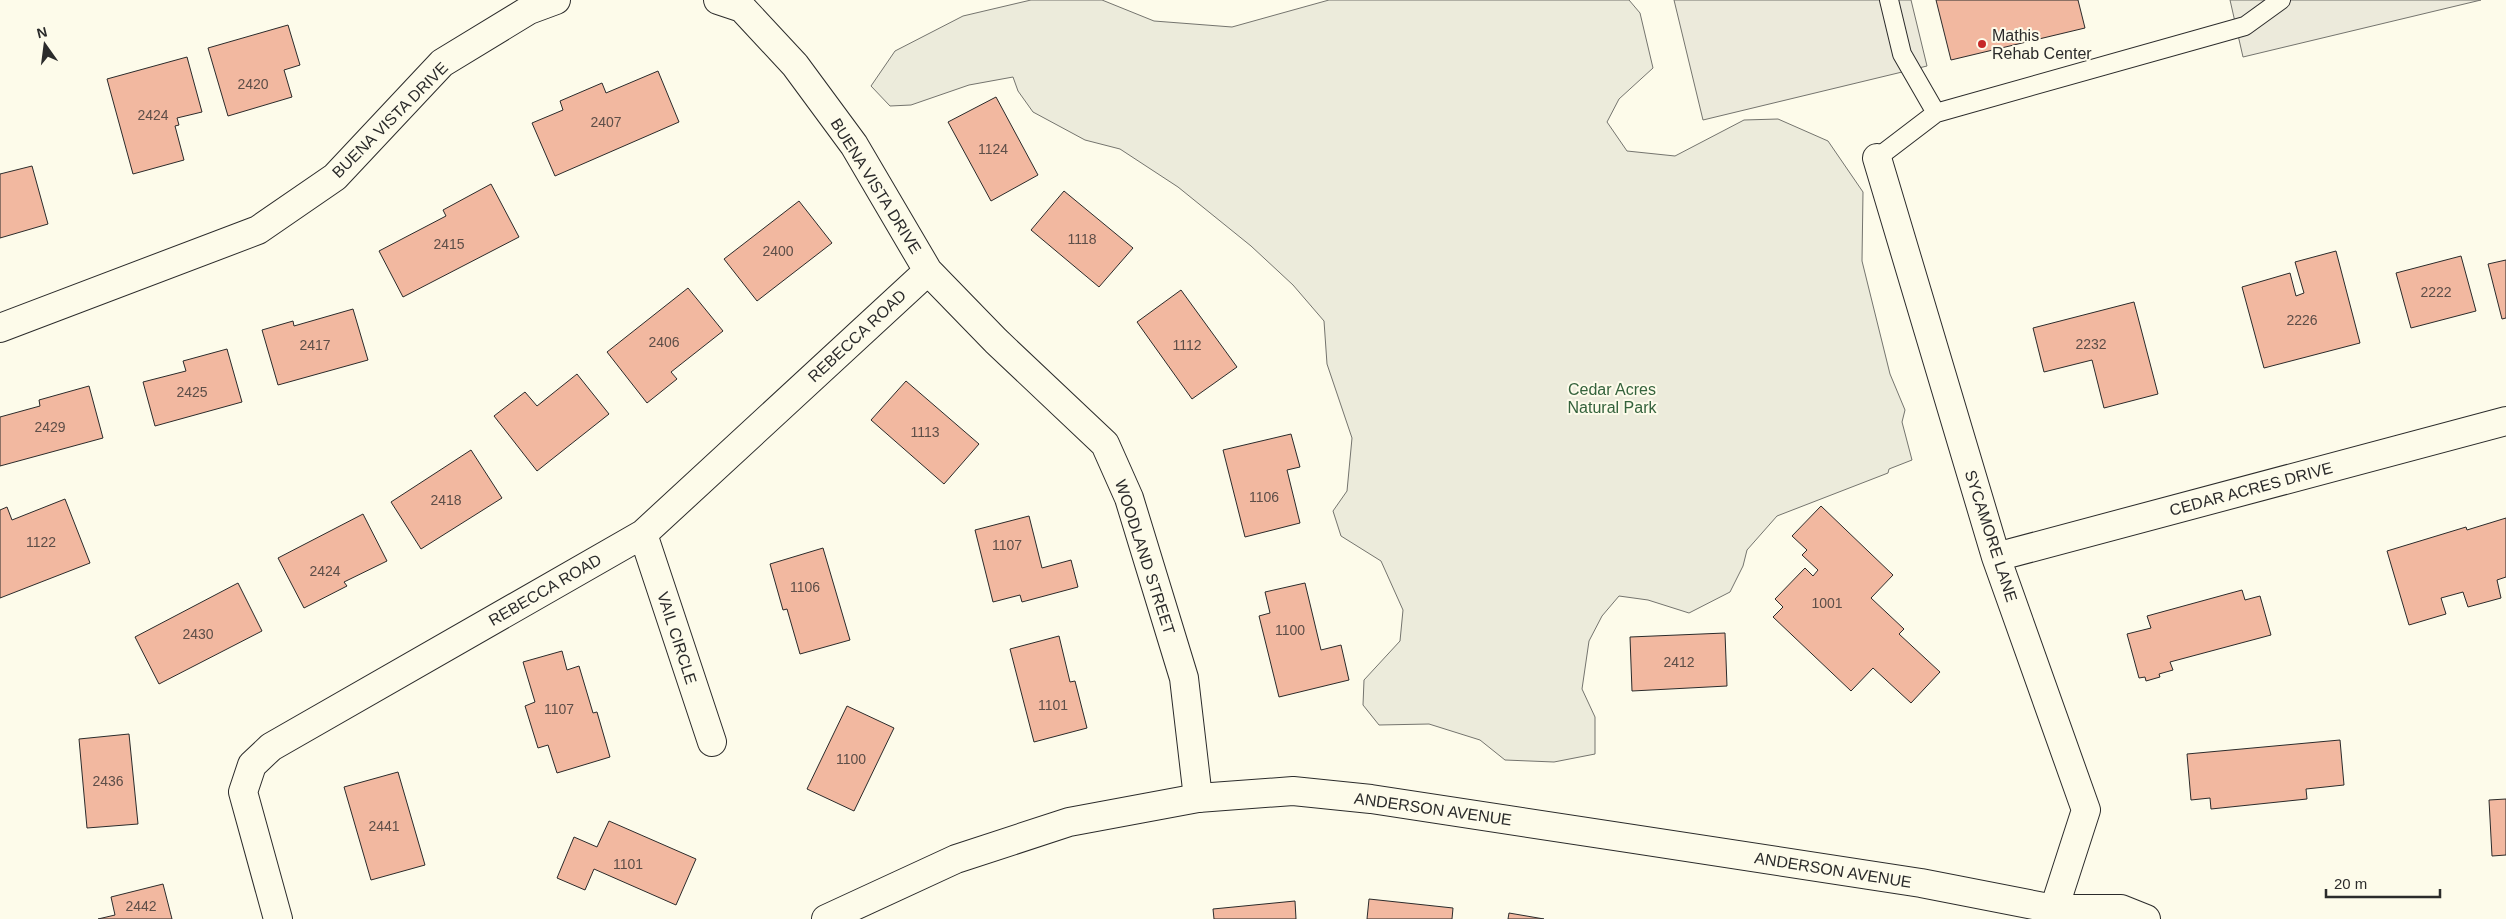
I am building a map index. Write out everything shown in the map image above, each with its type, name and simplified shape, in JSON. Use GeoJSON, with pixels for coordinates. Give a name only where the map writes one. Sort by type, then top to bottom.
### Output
{"type":"FeatureCollection","features":[{"type":"Feature","properties":{"kind":"street","name":"BUENA VISTA DRIVE"},"geometry":{"type":"LineString","coordinates":[[0,328],[258,230],[336,177],[442,63],[529,10],[556,0]]}},
{"type":"Feature","properties":{"kind":"street","name":"BUENA VISTA DRIVE"},"geometry":{"type":"LineString","coordinates":[[718,0],[742,8],[795,65],[854,145],[928,271]]}},
{"type":"Feature","properties":{"kind":"street","name":"SYCAMORE LANE"},"geometry":{"type":"LineString","coordinates":[[1877,158],[1996,557],[2086,810],[2058,914]]}},
{"type":"Feature","properties":{"kind":"street","name":"REBECCA ROAD"},"geometry":{"type":"LineString","coordinates":[[278,919],[243,792],[252,764],[271,747],[643,534],[928,271]]}},
{"type":"Feature","properties":{"kind":"street","name":"WOODLAND STREET"},"geometry":{"type":"LineString","coordinates":[[928,271],[996,341],[1105,444],[1129,498],[1184,678],[1198,798]]}},
{"type":"Feature","properties":{"kind":"street","name":"CEDAR ACRES DRIVE"},"geometry":{"type":"LineString","coordinates":[[1996,557],[2506,421]]}},
{"type":"Feature","properties":{"kind":"street","name":"VAIL CIRCLE"},"geometry":{"type":"LineString","coordinates":[[643,534],[712,742]]}},
{"type":"Feature","properties":{"kind":"street","name":"ANDERSON AVENUE"},"geometry":{"type":"LineString","coordinates":[[826,919],[965,856],[1069,822],[1198,798],[1293,791],[1371,799],[1921,883],[2058,914],[2121,909],[2146,919]]}},
{"type":"Feature","properties":{"kind":"lane"},"geometry":{"type":"LineString","coordinates":[[1889,0],[1902,54],[1936,113]]}},
{"type":"Feature","properties":{"kind":"lane"},"geometry":{"type":"LineString","coordinates":[[1877,158],[1936,113],[2245,26],[2281,0]]}},
{"type":"Feature","properties":{"kind":"green space","name":"Cedar Acres Natural Park"},"geometry":{"type":"Polygon","coordinates":[[[1031,0],[1102,0],[1154,21],[1232,27],[1329,0],[1629,0],[1640,13],[1653,68],[1619,99],[1607,122],[1627,151],[1675,156],[1744,120],[1778,119],[1828,141],[1863,192],[1862,261],[1890,374],[1905,410],[1902,422],[1912,460],[1889,469],[1888,473],[1777,516],[1747,550],[1743,566],[1730,592],[1689,613],[1648,600],[1619,596],[1602,616],[1589,641],[1582,689],[1595,717],[1595,754],[1554,762],[1505,760],[1480,740],[1429,724],[1379,725],[1363,705],[1364,680],[1400,641],[1403,610],[1381,561],[1341,536],[1333,511],[1347,491],[1352,438],[1327,364],[1324,321],[1293,285],[1251,246],[1178,187],[1120,149],[1085,140],[1033,112],[1018,91],[1013,77],[969,85],[911,105],[890,106],[871,86],[895,51],[963,16],[1031,0]]]}},
{"type":"Feature","properties":{"kind":"shaded area"},"geometry":{"type":"Polygon","coordinates":[[[1674,0],[1911,0],[1927,66],[1703,120],[1674,0]]]}},
{"type":"Feature","properties":{"kind":"shaded area"},"geometry":{"type":"Polygon","coordinates":[[[2230,0],[2481,0],[2243,57],[2230,0]]]}},
{"type":"Feature","properties":{"kind":"building","name":"Mathis Rehab Center"},"geometry":{"type":"Polygon","coordinates":[[[1936,0],[2078,0],[2085,28],[1951,60],[1936,0]]]}},
{"type":"Feature","properties":{"kind":"building"},"geometry":{"type":"Polygon","coordinates":[[[288,25],[300,65],[284,70],[292,97],[228,116],[208,48],[288,25]]]}},
{"type":"Feature","properties":{"kind":"building"},"geometry":{"type":"Polygon","coordinates":[[[187,57],[202,112],[177,118],[179,125],[175,126],[184,160],[133,174],[107,79],[187,57]]]}},
{"type":"Feature","properties":{"kind":"building"},"geometry":{"type":"Polygon","coordinates":[[[658,71],[679,122],[555,176],[532,123],[563,110],[560,101],[602,83],[606,93],[658,71]]]}},
{"type":"Feature","properties":{"kind":"building"},"geometry":{"type":"Polygon","coordinates":[[[996,97],[1038,175],[991,201],[948,122],[996,97]]]}},
{"type":"Feature","properties":{"kind":"building"},"geometry":{"type":"Polygon","coordinates":[[[32,166],[48,224],[0,238],[0,174],[32,166]]]}},
{"type":"Feature","properties":{"kind":"building"},"geometry":{"type":"Polygon","coordinates":[[[491,184],[519,237],[403,297],[379,251],[446,216],[443,210],[491,184]]]}},
{"type":"Feature","properties":{"kind":"building"},"geometry":{"type":"Polygon","coordinates":[[[1064,191],[1133,248],[1099,287],[1031,230],[1064,191]]]}},
{"type":"Feature","properties":{"kind":"building"},"geometry":{"type":"Polygon","coordinates":[[[799,201],[832,243],[757,301],[724,259],[799,201]]]}},
{"type":"Feature","properties":{"kind":"building"},"geometry":{"type":"Polygon","coordinates":[[[2336,251],[2360,343],[2264,368],[2242,287],[2290,273],[2296,296],[2304,293],[2295,262],[2336,251]]]}},
{"type":"Feature","properties":{"kind":"building"},"geometry":{"type":"Polygon","coordinates":[[[2461,256],[2476,311],[2411,328],[2396,273],[2461,256]]]}},
{"type":"Feature","properties":{"kind":"building"},"geometry":{"type":"Polygon","coordinates":[[[2506,260],[2506,318],[2502,319],[2488,264],[2506,260]]]}},
{"type":"Feature","properties":{"kind":"building"},"geometry":{"type":"Polygon","coordinates":[[[688,288],[723,331],[671,372],[677,379],[647,403],[607,352],[688,288]]]}},
{"type":"Feature","properties":{"kind":"building"},"geometry":{"type":"Polygon","coordinates":[[[1181,290],[1237,367],[1192,399],[1137,322],[1181,290]]]}},
{"type":"Feature","properties":{"kind":"building"},"geometry":{"type":"Polygon","coordinates":[[[2134,302],[2158,394],[2104,408],[2092,360],[2044,372],[2033,328],[2134,302]]]}},
{"type":"Feature","properties":{"kind":"building"},"geometry":{"type":"Polygon","coordinates":[[[353,309],[368,360],[278,385],[262,330],[293,321],[294,326],[353,309]]]}},
{"type":"Feature","properties":{"kind":"building"},"geometry":{"type":"Polygon","coordinates":[[[227,349],[242,402],[155,426],[143,382],[186,371],[183,361],[227,349]]]}},
{"type":"Feature","properties":{"kind":"building"},"geometry":{"type":"Polygon","coordinates":[[[577,374],[609,414],[537,471],[494,416],[525,392],[537,406],[577,374]]]}},
{"type":"Feature","properties":{"kind":"building"},"geometry":{"type":"Polygon","coordinates":[[[906,381],[979,444],[944,484],[871,420],[906,381]]]}},
{"type":"Feature","properties":{"kind":"building"},"geometry":{"type":"Polygon","coordinates":[[[89,386],[103,438],[0,466],[0,417],[40,406],[39,400],[89,386]]]}},
{"type":"Feature","properties":{"kind":"building"},"geometry":{"type":"Polygon","coordinates":[[[1291,434],[1300,467],[1287,470],[1300,523],[1245,537],[1223,450],[1291,434]]]}},
{"type":"Feature","properties":{"kind":"building"},"geometry":{"type":"Polygon","coordinates":[[[471,450],[502,498],[421,549],[391,502],[471,450]]]}},
{"type":"Feature","properties":{"kind":"building"},"geometry":{"type":"Polygon","coordinates":[[[65,499],[90,563],[0,598],[0,510],[7,507],[12,520],[65,499]]]}},
{"type":"Feature","properties":{"kind":"building"},"geometry":{"type":"Polygon","coordinates":[[[1821,506],[1893,575],[1871,598],[1904,629],[1899,634],[1940,672],[1911,703],[1873,668],[1851,691],[1773,617],[1783,607],[1775,599],[1805,568],[1813,576],[1818,570],[1802,555],[1807,550],[1792,536],[1821,506]]]}},
{"type":"Feature","properties":{"kind":"building"},"geometry":{"type":"Polygon","coordinates":[[[363,514],[387,561],[344,582],[347,586],[304,608],[278,558],[363,514]]]}},
{"type":"Feature","properties":{"kind":"building"},"geometry":{"type":"Polygon","coordinates":[[[1029,516],[1042,568],[1071,560],[1078,587],[1022,602],[1020,595],[993,602],[975,530],[1029,516]]]}},
{"type":"Feature","properties":{"kind":"building"},"geometry":{"type":"Polygon","coordinates":[[[2506,518],[2506,577],[2497,580],[2501,598],[2468,607],[2463,592],[2441,598],[2446,614],[2409,625],[2387,551],[2466,527],[2467,530],[2506,518]]]}},
{"type":"Feature","properties":{"kind":"building"},"geometry":{"type":"Polygon","coordinates":[[[823,548],[850,640],[800,654],[787,609],[783,610],[770,564],[823,548]]]}},
{"type":"Feature","properties":{"kind":"building"},"geometry":{"type":"Polygon","coordinates":[[[238,583],[262,631],[159,684],[135,637],[238,583]]]}},
{"type":"Feature","properties":{"kind":"building"},"geometry":{"type":"Polygon","coordinates":[[[1305,583],[1321,650],[1341,645],[1349,680],[1279,697],[1259,616],[1270,613],[1265,592],[1305,583]]]}},
{"type":"Feature","properties":{"kind":"building"},"geometry":{"type":"Polygon","coordinates":[[[2242,590],[2245,600],[2260,596],[2271,635],[2170,662],[2173,670],[2159,674],[2160,677],[2146,681],[2145,677],[2139,678],[2127,634],[2151,628],[2147,616],[2242,590]]]}},
{"type":"Feature","properties":{"kind":"building"},"geometry":{"type":"Polygon","coordinates":[[[1725,633],[1727,686],[1632,691],[1630,637],[1725,633]]]}},
{"type":"Feature","properties":{"kind":"building"},"geometry":{"type":"Polygon","coordinates":[[[1059,636],[1070,682],[1075,681],[1087,728],[1034,742],[1010,649],[1059,636]]]}},
{"type":"Feature","properties":{"kind":"building"},"geometry":{"type":"Polygon","coordinates":[[[562,651],[567,670],[579,666],[593,713],[597,712],[610,757],[557,773],[548,745],[538,748],[525,706],[535,702],[523,662],[562,651]]]}},
{"type":"Feature","properties":{"kind":"building"},"geometry":{"type":"Polygon","coordinates":[[[847,706],[894,728],[854,811],[807,789],[847,706]]]}},
{"type":"Feature","properties":{"kind":"building"},"geometry":{"type":"Polygon","coordinates":[[[129,734],[138,824],[87,828],[79,739],[129,734]]]}},
{"type":"Feature","properties":{"kind":"building"},"geometry":{"type":"Polygon","coordinates":[[[2340,740],[2344,785],[2306,789],[2307,799],[2211,809],[2210,798],[2191,800],[2187,754],[2340,740]]]}},
{"type":"Feature","properties":{"kind":"building"},"geometry":{"type":"Polygon","coordinates":[[[398,772],[425,865],[371,880],[344,787],[398,772]]]}},
{"type":"Feature","properties":{"kind":"building"},"geometry":{"type":"Polygon","coordinates":[[[2506,799],[2506,855],[2492,856],[2489,800],[2506,799]]]}},
{"type":"Feature","properties":{"kind":"building"},"geometry":{"type":"Polygon","coordinates":[[[609,821],[696,859],[676,905],[594,869],[585,890],[557,878],[574,837],[597,847],[609,821]]]}},
{"type":"Feature","properties":{"kind":"building"},"geometry":{"type":"Polygon","coordinates":[[[163,884],[172,919],[98,919],[115,915],[111,897],[163,884]]]}},
{"type":"Feature","properties":{"kind":"building"},"geometry":{"type":"Polygon","coordinates":[[[1369,899],[1453,908],[1452,919],[1367,919],[1369,899]]]}},
{"type":"Feature","properties":{"kind":"building"},"geometry":{"type":"Polygon","coordinates":[[[1295,901],[1296,919],[1214,919],[1213,909],[1295,901]]]}},
{"type":"Feature","properties":{"kind":"building"},"geometry":{"type":"Polygon","coordinates":[[[1509,913],[1544,919],[1508,919],[1509,913]]]}},
{"type":"Feature","properties":{"kind":"place","name":"Mathis Rehab Center"},"geometry":{"type":"Point","coordinates":[1982,44]}}]}
